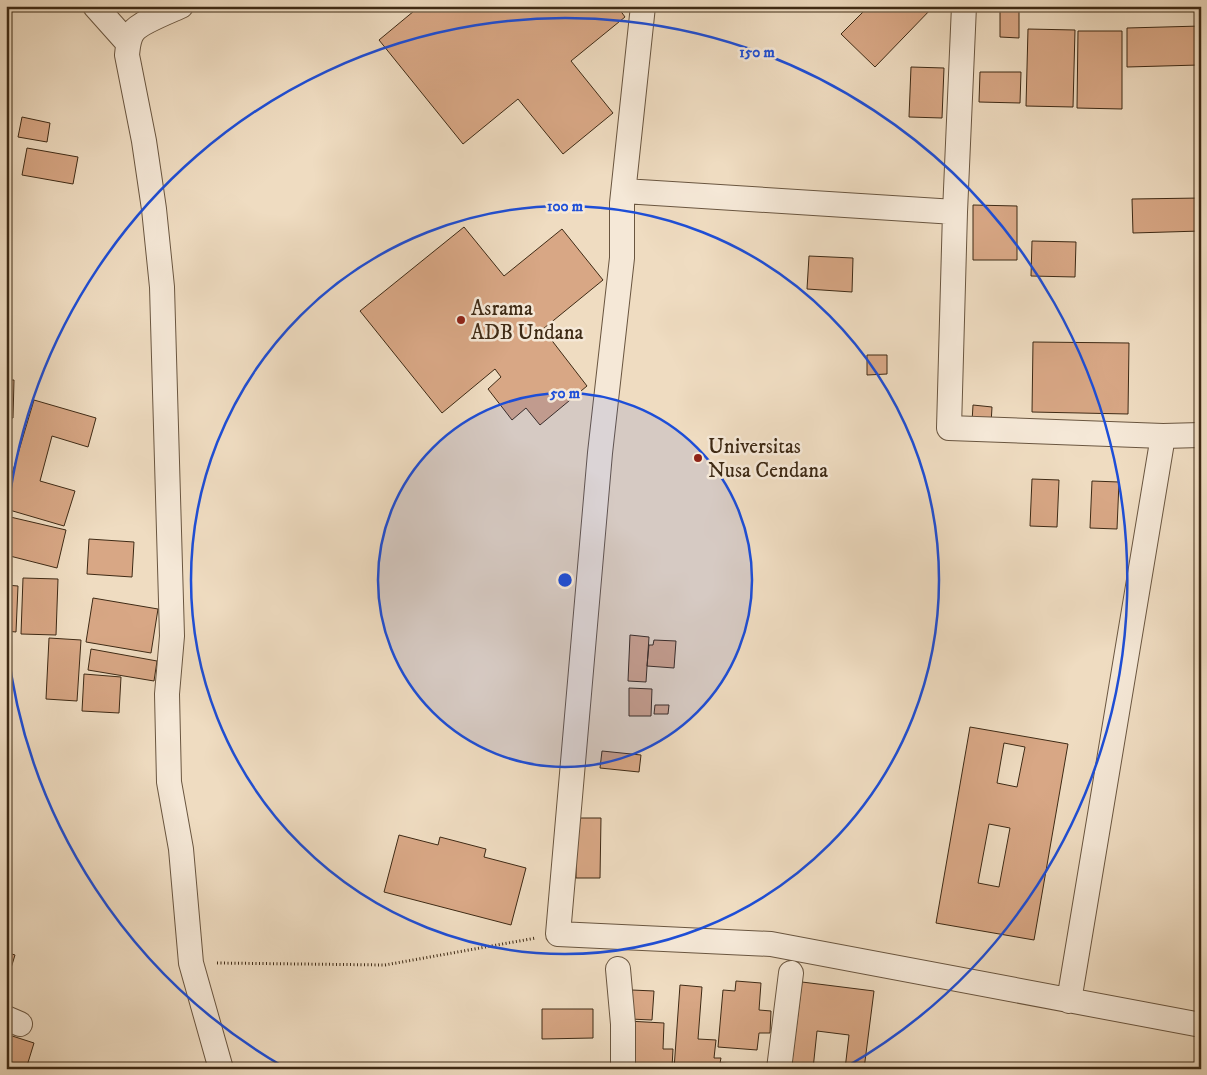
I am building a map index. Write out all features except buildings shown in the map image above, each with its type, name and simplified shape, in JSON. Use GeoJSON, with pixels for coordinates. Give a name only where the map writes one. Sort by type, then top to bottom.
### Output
{"type":"FeatureCollection","features":[{"type":"Feature","properties":{"kind":"street"},"geometry":{"type":"LineString","coordinates":[[95,6],[128,43]]}},
{"type":"Feature","properties":{"kind":"street"},"geometry":{"type":"LineString","coordinates":[[181,6],[158,16],[133,32],[128,43],[127,55],[144,142],[154,209],[162,287],[172,636],[167,694],[169,782],[184,878],[191,963],[221,1069]]}},
{"type":"Feature","properties":{"kind":"street"},"geometry":{"type":"LineString","coordinates":[[643,6],[624,191],[622,258],[600,453],[558,934],[771,944],[1201,1025]]}},
{"type":"Feature","properties":{"kind":"street"},"geometry":{"type":"LineString","coordinates":[[964,6],[948,428],[1201,436]]}},
{"type":"Feature","properties":{"kind":"street"},"geometry":{"type":"LineString","coordinates":[[624,191],[955,212]]}},
{"type":"Feature","properties":{"kind":"street"},"geometry":{"type":"LineString","coordinates":[[1069,1001],[1163,436]]}},
{"type":"Feature","properties":{"kind":"street"},"geometry":{"type":"LineString","coordinates":[[618,969],[623,1024],[624,1069]]}},
{"type":"Feature","properties":{"kind":"street"},"geometry":{"type":"LineString","coordinates":[[779,1069],[791,972]]}},
{"type":"Feature","properties":{"kind":"path"},"geometry":{"type":"LineString","coordinates":[[191,963],[385,964],[558,934]]}},
{"type":"Feature","properties":{"kind":"place","name":"Asrama ADB Undana"},"geometry":{"type":"Point","coordinates":[461,320]}},
{"type":"Feature","properties":{"kind":"place","name":"Universitas Nusa Cendana"},"geometry":{"type":"Point","coordinates":[698,458]}}]}
